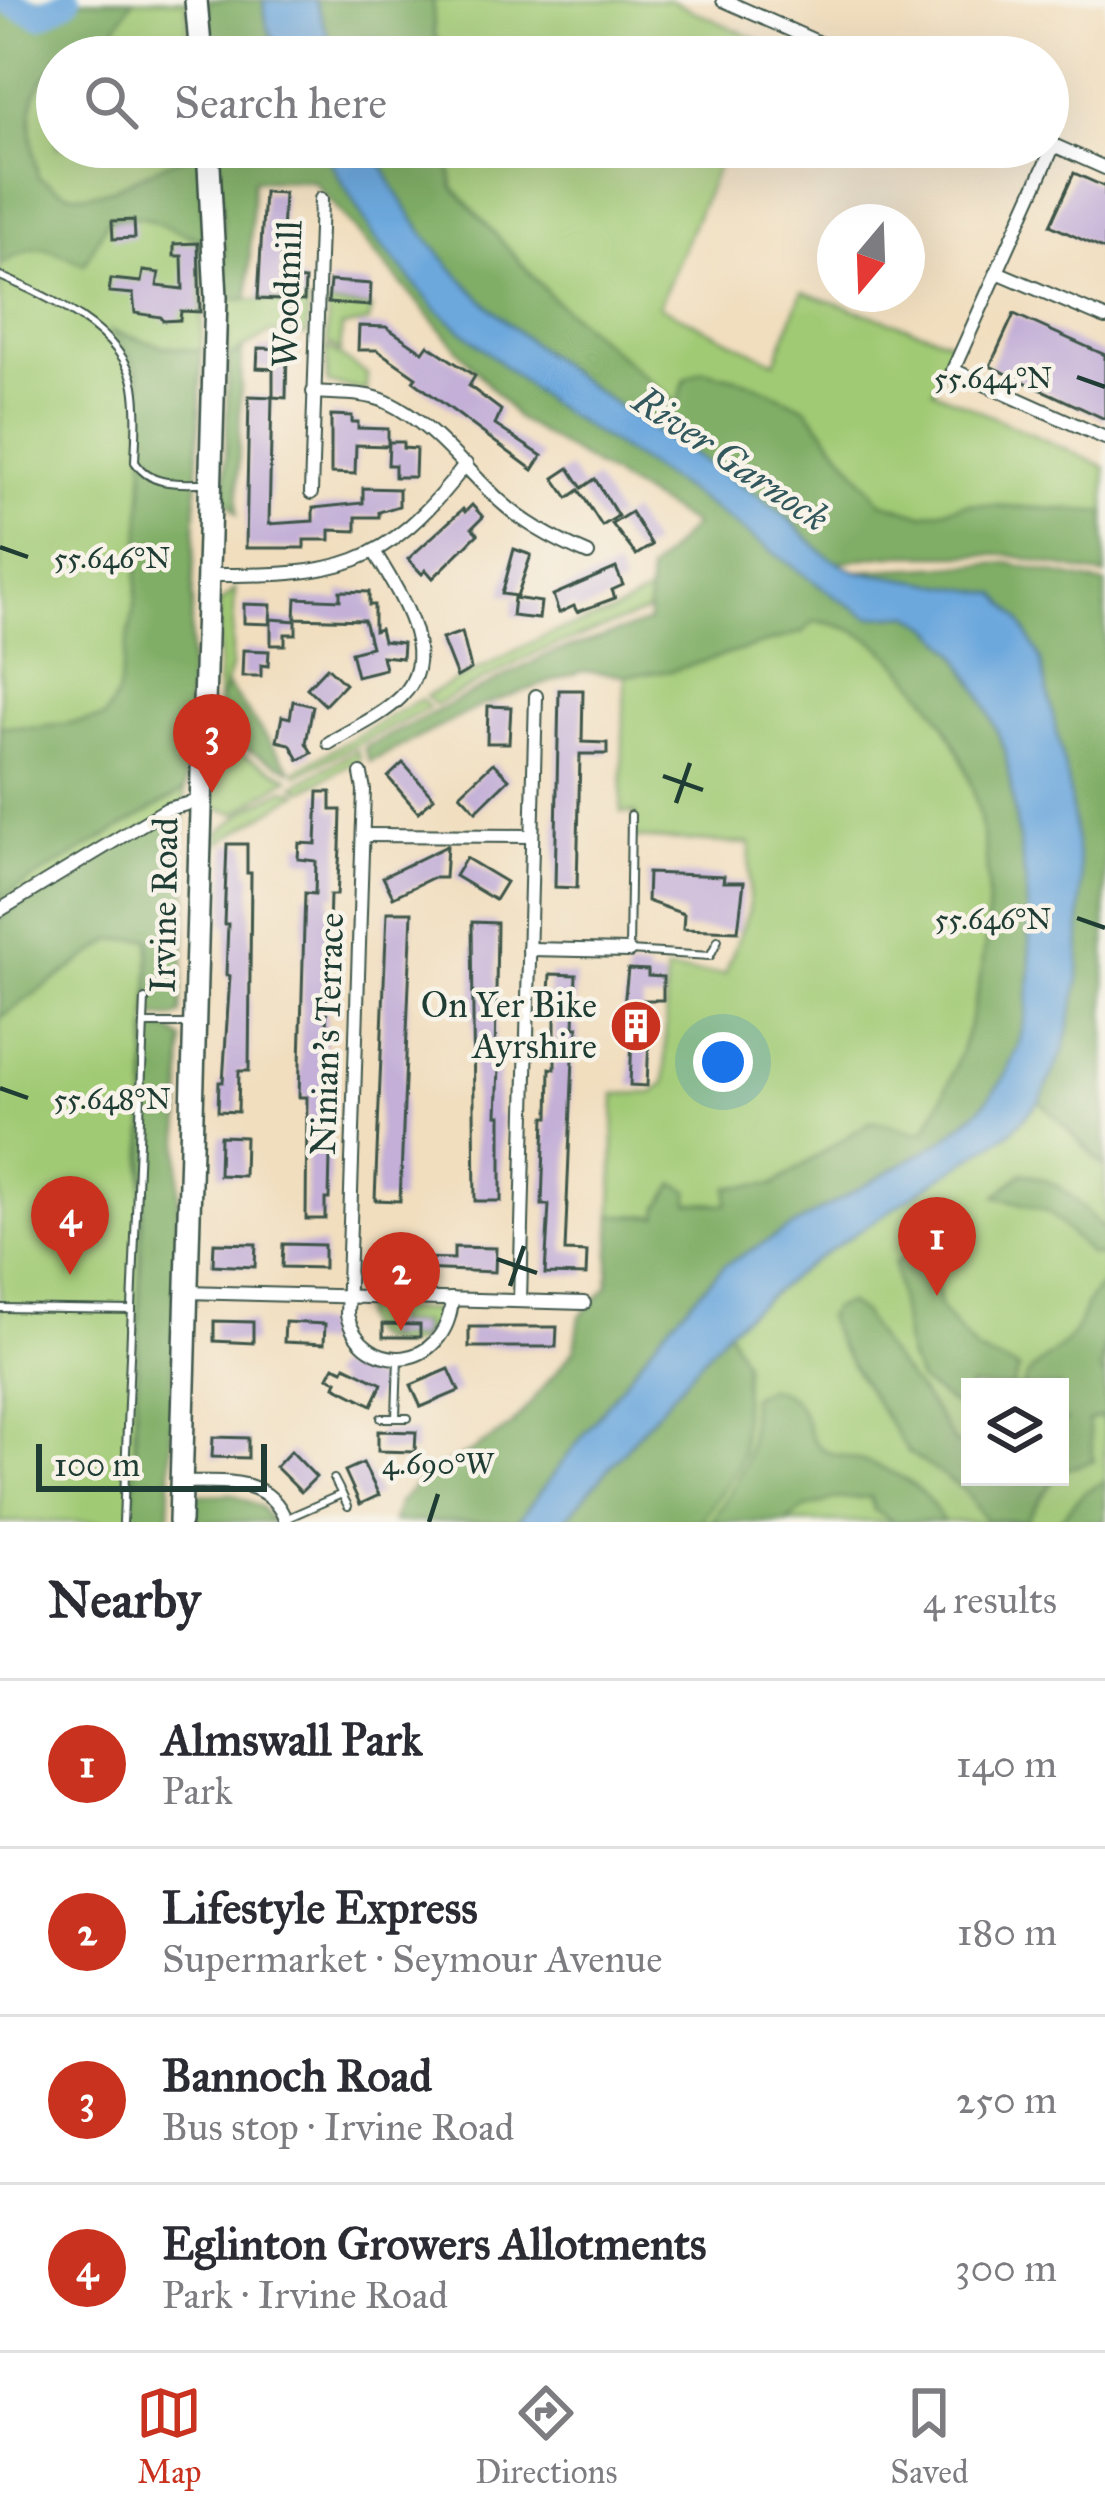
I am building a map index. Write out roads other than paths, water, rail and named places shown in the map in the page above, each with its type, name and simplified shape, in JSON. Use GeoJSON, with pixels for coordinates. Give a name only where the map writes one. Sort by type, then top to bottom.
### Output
{"type":"FeatureCollection","features":[{"type":"Feature","properties":{"kind":"main road"},"geometry":{"type":"LineString","coordinates":[[196,0],[199,36]]}},
{"type":"Feature","properties":{"kind":"main road","name":"Irvine Road"},"geometry":{"type":"LineString","coordinates":[[179,1522],[216,298],[209,168]]}},
{"type":"Feature","properties":{"kind":"street"},"geometry":{"type":"LineString","coordinates":[[723,0],[804,36]]}},
{"type":"Feature","properties":{"kind":"street"},"geometry":{"type":"LineString","coordinates":[[1069,152],[1105,168]]}},
{"type":"Feature","properties":{"kind":"street"},"geometry":{"type":"LineString","coordinates":[[1041,168],[953,370],[1105,438]]}},
{"type":"Feature","properties":{"kind":"street","name":"Woodmill"},"geometry":{"type":"LineString","coordinates":[[311,493],[321,199]]}},
{"type":"Feature","properties":{"kind":"street"},"geometry":{"type":"LineString","coordinates":[[997,272],[1105,318]]}},
{"type":"Feature","properties":{"kind":"street","name":"Woodmill"},"geometry":{"type":"LineString","coordinates":[[313,392],[391,404],[466,464],[523,519],[588,554]]}},
{"type":"Feature","properties":{"kind":"street"},"geometry":{"type":"LineString","coordinates":[[207,575],[319,571],[374,551],[416,524],[466,464]]}},
{"type":"Feature","properties":{"kind":"street"},"geometry":{"type":"LineString","coordinates":[[329,743],[394,703],[412,684],[416,672],[418,646],[410,614],[374,551]]}},
{"type":"Feature","properties":{"kind":"street"},"geometry":{"type":"LineString","coordinates":[[520,1301],[536,695]]}},
{"type":"Feature","properties":{"kind":"street","name":"Ninian's Terrace"},"geometry":{"type":"LineString","coordinates":[[349,1297],[361,774]]}},
{"type":"Feature","properties":{"kind":"street"},"geometry":{"type":"LineString","coordinates":[[0,910],[155,815],[177,804],[199,801]]}},
{"type":"Feature","properties":{"kind":"street"},"geometry":{"type":"LineString","coordinates":[[363,835],[532,836]]}},
{"type":"Feature","properties":{"kind":"street"},"geometry":{"type":"LineString","coordinates":[[530,949],[629,952]]}},
{"type":"Feature","properties":{"kind":"street"},"geometry":{"type":"LineString","coordinates":[[186,1292],[584,1303]]}},
{"type":"Feature","properties":{"kind":"street"},"geometry":{"type":"LineString","coordinates":[[349,1297],[347,1315],[356,1335],[373,1350],[398,1357],[414,1357],[436,1344],[447,1328],[452,1299]]}},
{"type":"Feature","properties":{"kind":"street"},"geometry":{"type":"LineString","coordinates":[[181,1482],[256,1486],[272,1498],[286,1521]]}},
{"type":"Feature","properties":{"kind":"lane"},"geometry":{"type":"LineString","coordinates":[[0,276],[81,320],[125,363],[134,383],[135,462],[140,470],[158,482],[209,484]]}},
{"type":"Feature","properties":{"kind":"lane"},"geometry":{"type":"LineString","coordinates":[[631,815],[629,952],[710,956],[718,940]]}},
{"type":"Feature","properties":{"kind":"lane"},"geometry":{"type":"LineString","coordinates":[[123,1522],[146,999]]}},
{"type":"Feature","properties":{"kind":"lane"},"geometry":{"type":"LineString","coordinates":[[144,1024],[194,1024]]}},
{"type":"Feature","properties":{"kind":"lane"},"geometry":{"type":"LineString","coordinates":[[0,1308],[132,1310]]}},
{"type":"Feature","properties":{"kind":"lane"},"geometry":{"type":"LineString","coordinates":[[396,1418],[398,1357]]}},
{"type":"Feature","properties":{"kind":"lane"},"geometry":{"type":"LineString","coordinates":[[381,1418],[408,1418]]}},
{"type":"Feature","properties":{"kind":"lane"},"geometry":{"type":"LineString","coordinates":[[334,1479],[348,1506]]}},
{"type":"Feature","properties":{"kind":"lane"},"geometry":{"type":"LineString","coordinates":[[286,1521],[342,1494]]}},
{"type":"Feature","properties":{"kind":"water"},"geometry":{"type":"Polygon","coordinates":[[[263,0],[315,0],[328,36],[272,36],[263,0]]]}},
{"type":"Feature","properties":{"kind":"water"},"geometry":{"type":"Polygon","coordinates":[[[334,168],[385,168],[429,240],[502,318],[587,385],[766,501],[830,558],[856,571],[997,594],[1019,618],[1040,658],[1068,782],[1081,878],[1079,979],[1064,1049],[1040,1101],[1009,1133],[810,1263],[728,1329],[563,1522],[517,1522],[663,1331],[725,1265],[944,1140],[980,1109],[1002,1081],[1018,1047],[1027,1011],[1031,970],[1026,885],[1005,750],[957,654],[932,628],[911,615],[870,617],[837,598],[698,498],[547,402],[435,308],[374,236],[334,168]]]}},
{"type":"Feature","properties":{"kind":"waterway"},"geometry":{"type":"LineString","coordinates":[[5,0],[40,15],[67,0]]}},
{"type":"Feature","properties":{"kind":"place","name":"Bannoch Road"},"geometry":{"type":"Point","coordinates":[212,793]}},
{"type":"Feature","properties":{"kind":"place","name":"On Yer Bike Ayrshire"},"geometry":{"type":"Point","coordinates":[636,1026]}},
{"type":"Feature","properties":{"kind":"place","name":"Eglinton Growers Allotments"},"geometry":{"type":"Point","coordinates":[70,1275]}},
{"type":"Feature","properties":{"kind":"place","name":"Almswall Park"},"geometry":{"type":"Point","coordinates":[937,1296]}},
{"type":"Feature","properties":{"kind":"place","name":"Lifestyle Express"},"geometry":{"type":"Point","coordinates":[401,1331]}},
{"type":"Feature","properties":{"kind":"water label","name":"River Garnock"},"geometry":{"type":"Point","coordinates":[731,459]}}]}
